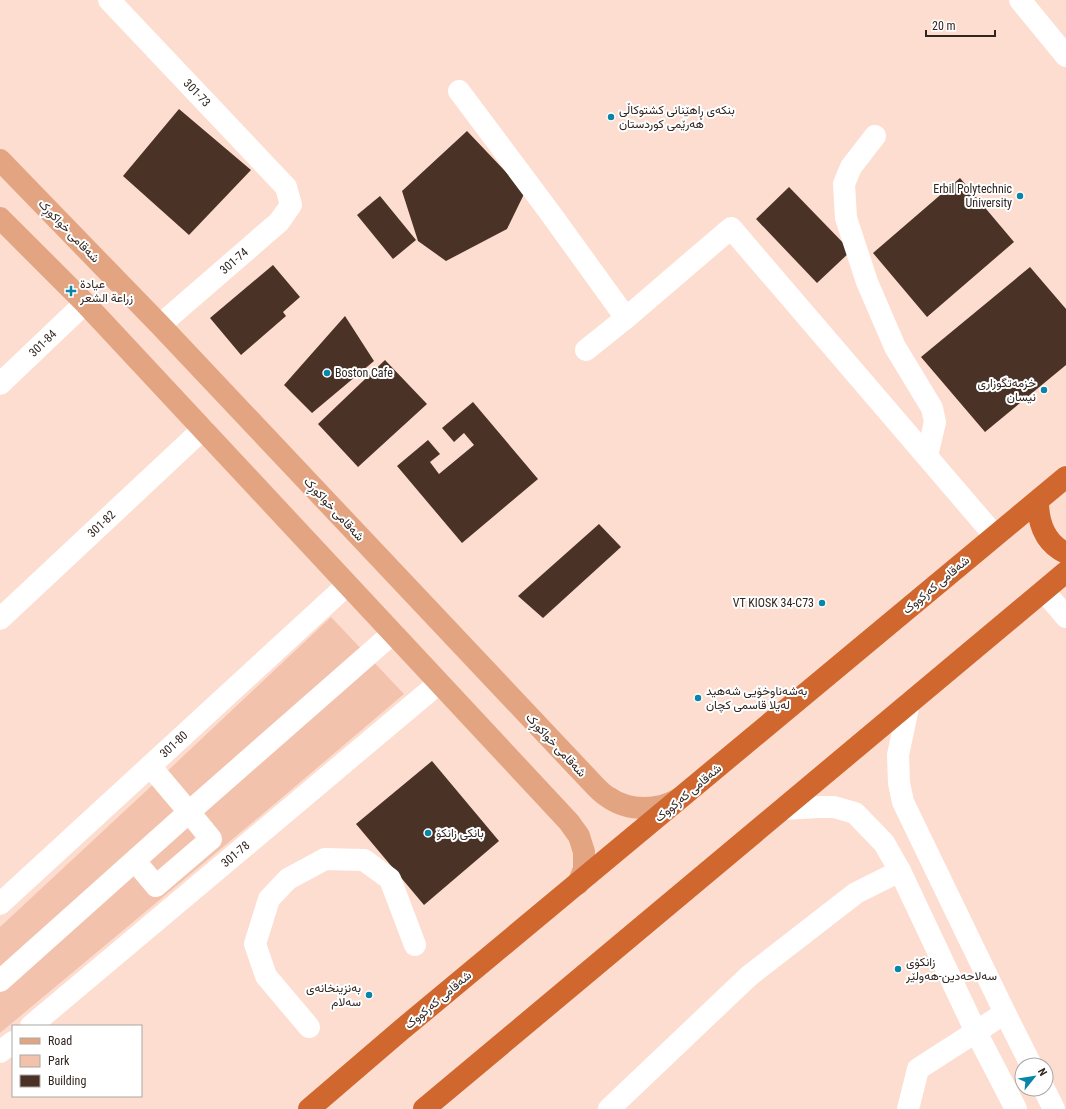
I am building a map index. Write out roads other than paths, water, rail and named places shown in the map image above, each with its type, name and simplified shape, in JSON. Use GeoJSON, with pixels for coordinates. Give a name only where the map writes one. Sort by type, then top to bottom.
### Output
{"type":"FeatureCollection","features":[{"type":"Feature","properties":{"kind":"highway","name":"شەقامی کەرکووک"},"geometry":{"type":"LineString","coordinates":[[309,1109],[400,1031],[688,793],[1066,477]]}},
{"type":"Feature","properties":{"kind":"highway"},"geometry":{"type":"LineString","coordinates":[[1038,501],[1038,512],[1044,532],[1056,547],[1066,552]]}},
{"type":"Feature","properties":{"kind":"highway"},"geometry":{"type":"LineString","coordinates":[[424,1109],[1066,572]]}},
{"type":"Feature","properties":{"kind":"main road","name":"شەقامی خواکوڕک"},"geometry":{"type":"LineString","coordinates":[[0,160],[160,325],[596,788],[609,798],[624,805],[641,808],[657,807],[673,802],[688,793]]}},
{"type":"Feature","properties":{"kind":"main road"},"geometry":{"type":"LineString","coordinates":[[0,218],[85,303],[569,822],[579,836],[584,852],[584,869],[578,884]]}},
{"type":"Feature","properties":{"kind":"street","name":"301-73"},"geometry":{"type":"LineString","coordinates":[[109,0],[286,187]]}},
{"type":"Feature","properties":{"kind":"street"},"geometry":{"type":"LineString","coordinates":[[1020,0],[1066,56]]}},
{"type":"Feature","properties":{"kind":"street"},"geometry":{"type":"LineString","coordinates":[[459,91],[626,318]]}},
{"type":"Feature","properties":{"kind":"street"},"geometry":{"type":"LineString","coordinates":[[876,136],[850,167],[844,184],[846,218],[867,282],[895,347],[932,408],[935,422],[926,456]]}},
{"type":"Feature","properties":{"kind":"street","name":"301-74"},"geometry":{"type":"LineString","coordinates":[[160,325],[279,222],[291,205],[286,187]]}},
{"type":"Feature","properties":{"kind":"street"},"geometry":{"type":"LineString","coordinates":[[586,350],[626,318],[731,228],[995,536]]}},
{"type":"Feature","properties":{"kind":"street","name":"301-84"},"geometry":{"type":"LineString","coordinates":[[0,384],[85,303]]}},
{"type":"Feature","properties":{"kind":"street","name":"301-82"},"geometry":{"type":"LineString","coordinates":[[0,619],[203,429]]}},
{"type":"Feature","properties":{"kind":"street","name":"301-80"},"geometry":{"type":"LineString","coordinates":[[0,904],[347,585]]}},
{"type":"Feature","properties":{"kind":"street"},"geometry":{"type":"LineString","coordinates":[[1044,591],[1066,617]]}},
{"type":"Feature","properties":{"kind":"street"},"geometry":{"type":"LineString","coordinates":[[0,981],[189,812],[393,633]]}},
{"type":"Feature","properties":{"kind":"street","name":"301-78"},"geometry":{"type":"LineString","coordinates":[[32,1025],[439,683]]}},
{"type":"Feature","properties":{"kind":"street"},"geometry":{"type":"LineString","coordinates":[[909,703],[898,755],[899,783],[904,802],[1027,1057]]}},
{"type":"Feature","properties":{"kind":"street"},"geometry":{"type":"LineString","coordinates":[[135,861],[156,886],[211,839],[150,766]]}},
{"type":"Feature","properties":{"kind":"street"},"geometry":{"type":"LineString","coordinates":[[783,809],[834,807],[855,813],[884,842],[900,871],[976,1032],[1016,1109]]}},
{"type":"Feature","properties":{"kind":"street"},"geometry":{"type":"LineString","coordinates":[[309,1027],[266,976],[255,944],[269,899],[288,879],[325,859],[364,860],[390,879],[415,945]]}},
{"type":"Feature","properties":{"kind":"street"},"geometry":{"type":"LineString","coordinates":[[608,1109],[749,976],[856,893],[900,871]]}},
{"type":"Feature","properties":{"kind":"street"},"geometry":{"type":"LineString","coordinates":[[949,975],[979,959]]}},
{"type":"Feature","properties":{"kind":"street"},"geometry":{"type":"LineString","coordinates":[[908,1109],[918,1069],[1005,1013]]}},
{"type":"Feature","properties":{"kind":"street"},"geometry":{"type":"LineString","coordinates":[[0,1052],[12,1043]]}},
{"type":"Feature","properties":{"kind":"street"},"geometry":{"type":"LineString","coordinates":[[1048,1097],[1054,1109]]}},
{"type":"Feature","properties":{"kind":"place","name":"بنکەی ڕاهێنانی کشتوکاڵی هەرێمی کوردستان"},"geometry":{"type":"Point","coordinates":[611,117]}},
{"type":"Feature","properties":{"kind":"place","name":"Erbil Polytechnic University"},"geometry":{"type":"Point","coordinates":[1020,196]}},
{"type":"Feature","properties":{"kind":"place","name":"عيادة زراعة الشعر"},"geometry":{"type":"Point","coordinates":[71,291]}},
{"type":"Feature","properties":{"kind":"place","name":"Boston Cafe"},"geometry":{"type":"Point","coordinates":[327,373]}},
{"type":"Feature","properties":{"kind":"place","name":"خزمەتگوزاری نیسان"},"geometry":{"type":"Point","coordinates":[1044,390]}},
{"type":"Feature","properties":{"kind":"place","name":"VT KIOSK 34-C73"},"geometry":{"type":"Point","coordinates":[822,603]}},
{"type":"Feature","properties":{"kind":"place","name":"بەشەناوخۆیی شەهید لەیلا قاسمی کچان"},"geometry":{"type":"Point","coordinates":[698,698]}},
{"type":"Feature","properties":{"kind":"place","name":"بانکی زانکۆ"},"geometry":{"type":"Point","coordinates":[428,833]}},
{"type":"Feature","properties":{"kind":"place","name":"زانکۆی سەلاحەدین-هەولێر"},"geometry":{"type":"Point","coordinates":[898,969]}},
{"type":"Feature","properties":{"kind":"place","name":"بەنزینخانەی سەلام"},"geometry":{"type":"Point","coordinates":[369,995]}}]}
